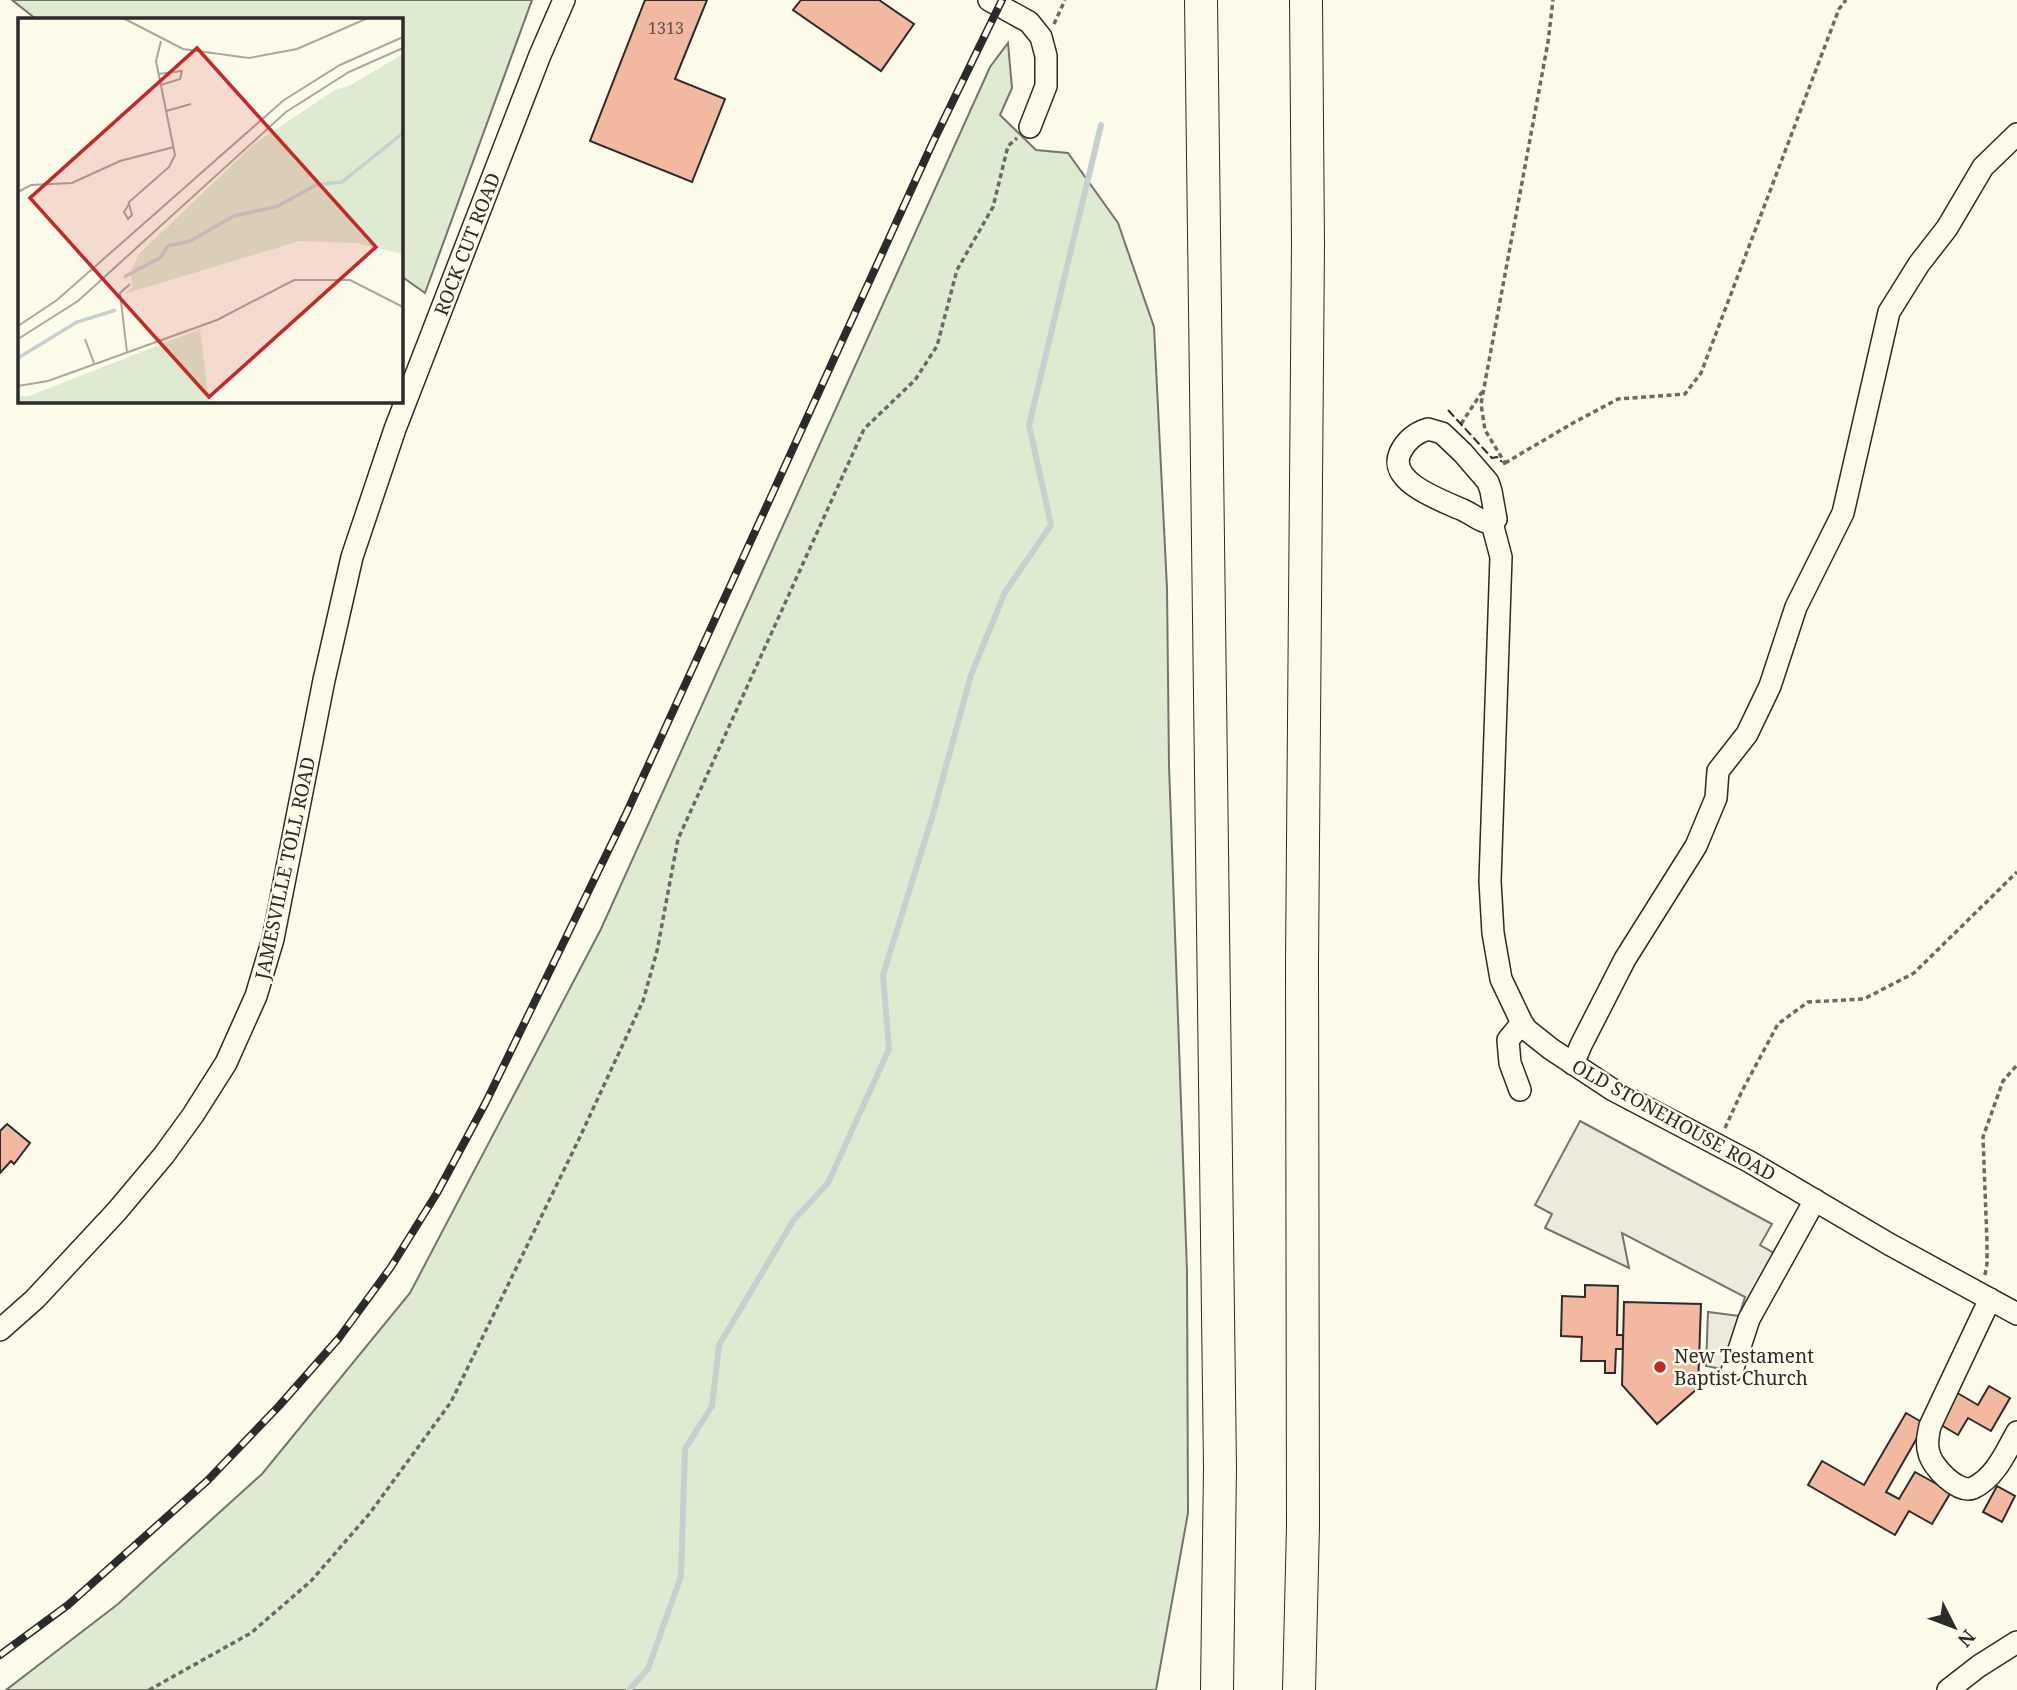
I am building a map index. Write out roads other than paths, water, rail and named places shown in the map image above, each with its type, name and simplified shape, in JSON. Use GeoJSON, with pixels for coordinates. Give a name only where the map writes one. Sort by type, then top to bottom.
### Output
{"type":"FeatureCollection","features":[{"type":"Feature","properties":{"kind":"highway"},"geometry":{"type":"LineString","coordinates":[[1201,0],[1220,1468],[1217,1690]]}},
{"type":"Feature","properties":{"kind":"highway"},"geometry":{"type":"LineString","coordinates":[[1299,1690],[1303,1526],[1302,962],[1308,243],[1306,0]]}},
{"type":"Feature","properties":{"kind":"street","name":"ROCK CUT ROAD"},"geometry":{"type":"LineString","coordinates":[[374,490],[400,416],[540,55],[564,0]]}},
{"type":"Feature","properties":{"kind":"street"},"geometry":{"type":"LineString","coordinates":[[989,0],[1028,22],[1041,37],[1046,56],[1046,86],[1030,127]]}},
{"type":"Feature","properties":{"kind":"street"},"geometry":{"type":"LineString","coordinates":[[1573,1064],[1625,959],[1696,846],[1716,798],[1718,771],[1747,734],[1770,686],[1796,607],[1843,513],[1889,312],[1919,264],[1947,228],[1983,167],[2017,134]]}},
{"type":"Feature","properties":{"kind":"street","name":"OLD STONEHOUSE ROAD"},"geometry":{"type":"LineString","coordinates":[[1428,429],[1446,436],[1488,482],[1496,519],[1492,523],[1487,523],[1409,483],[1399,465],[1398,457],[1404,444],[1417,433],[1428,429]]}},
{"type":"Feature","properties":{"kind":"street","name":"JAMESVILLE TOLL ROAD"},"geometry":{"type":"LineString","coordinates":[[0,1330],[35,1299],[117,1211],[164,1155],[226,1063],[257,996],[273,939],[324,680],[352,556],[374,490]]}},
{"type":"Feature","properties":{"kind":"street","name":"OLD STONEHOUSE ROAD"},"geometry":{"type":"LineString","coordinates":[[1492,523],[1500,557],[1491,894],[1493,933],[1502,979],[1522,1023],[1551,1049],[1613,1090],[1717,1145],[2017,1314]]}},
{"type":"Feature","properties":{"kind":"street"},"geometry":{"type":"LineString","coordinates":[[1520,1090],[1510,1063],[1508,1040],[1522,1023]]}},
{"type":"Feature","properties":{"kind":"street"},"geometry":{"type":"LineString","coordinates":[[1731,1371],[1749,1319],[1815,1200]]}},
{"type":"Feature","properties":{"kind":"street"},"geometry":{"type":"LineString","coordinates":[[1984,1296],[1930,1426],[1928,1452],[1933,1464],[1952,1482],[1969,1490],[1994,1471],[2017,1432]]}},
{"type":"Feature","properties":{"kind":"street"},"geometry":{"type":"LineString","coordinates":[[1948,1690],[2017,1642]]}},
{"type":"Feature","properties":{"kind":"waterway"},"geometry":{"type":"LineString","coordinates":[[629,1690],[648,1669],[681,1576],[685,1449],[712,1406],[719,1345],[793,1221],[828,1183],[889,1049],[883,975],[931,821],[971,675],[1005,592],[1051,525],[1029,425],[1101,125]]}},
{"type":"Feature","properties":{"kind":"railway"},"geometry":{"type":"LineString","coordinates":[[0,1655],[68,1605],[207,1481],[279,1406],[339,1338],[391,1267],[437,1193],[486,1102],[626,814],[933,142],[1002,0]]}},
{"type":"Feature","properties":{"kind":"place","name":"New Testament Baptist Church"},"geometry":{"type":"Point","coordinates":[1660,1367]}}]}
